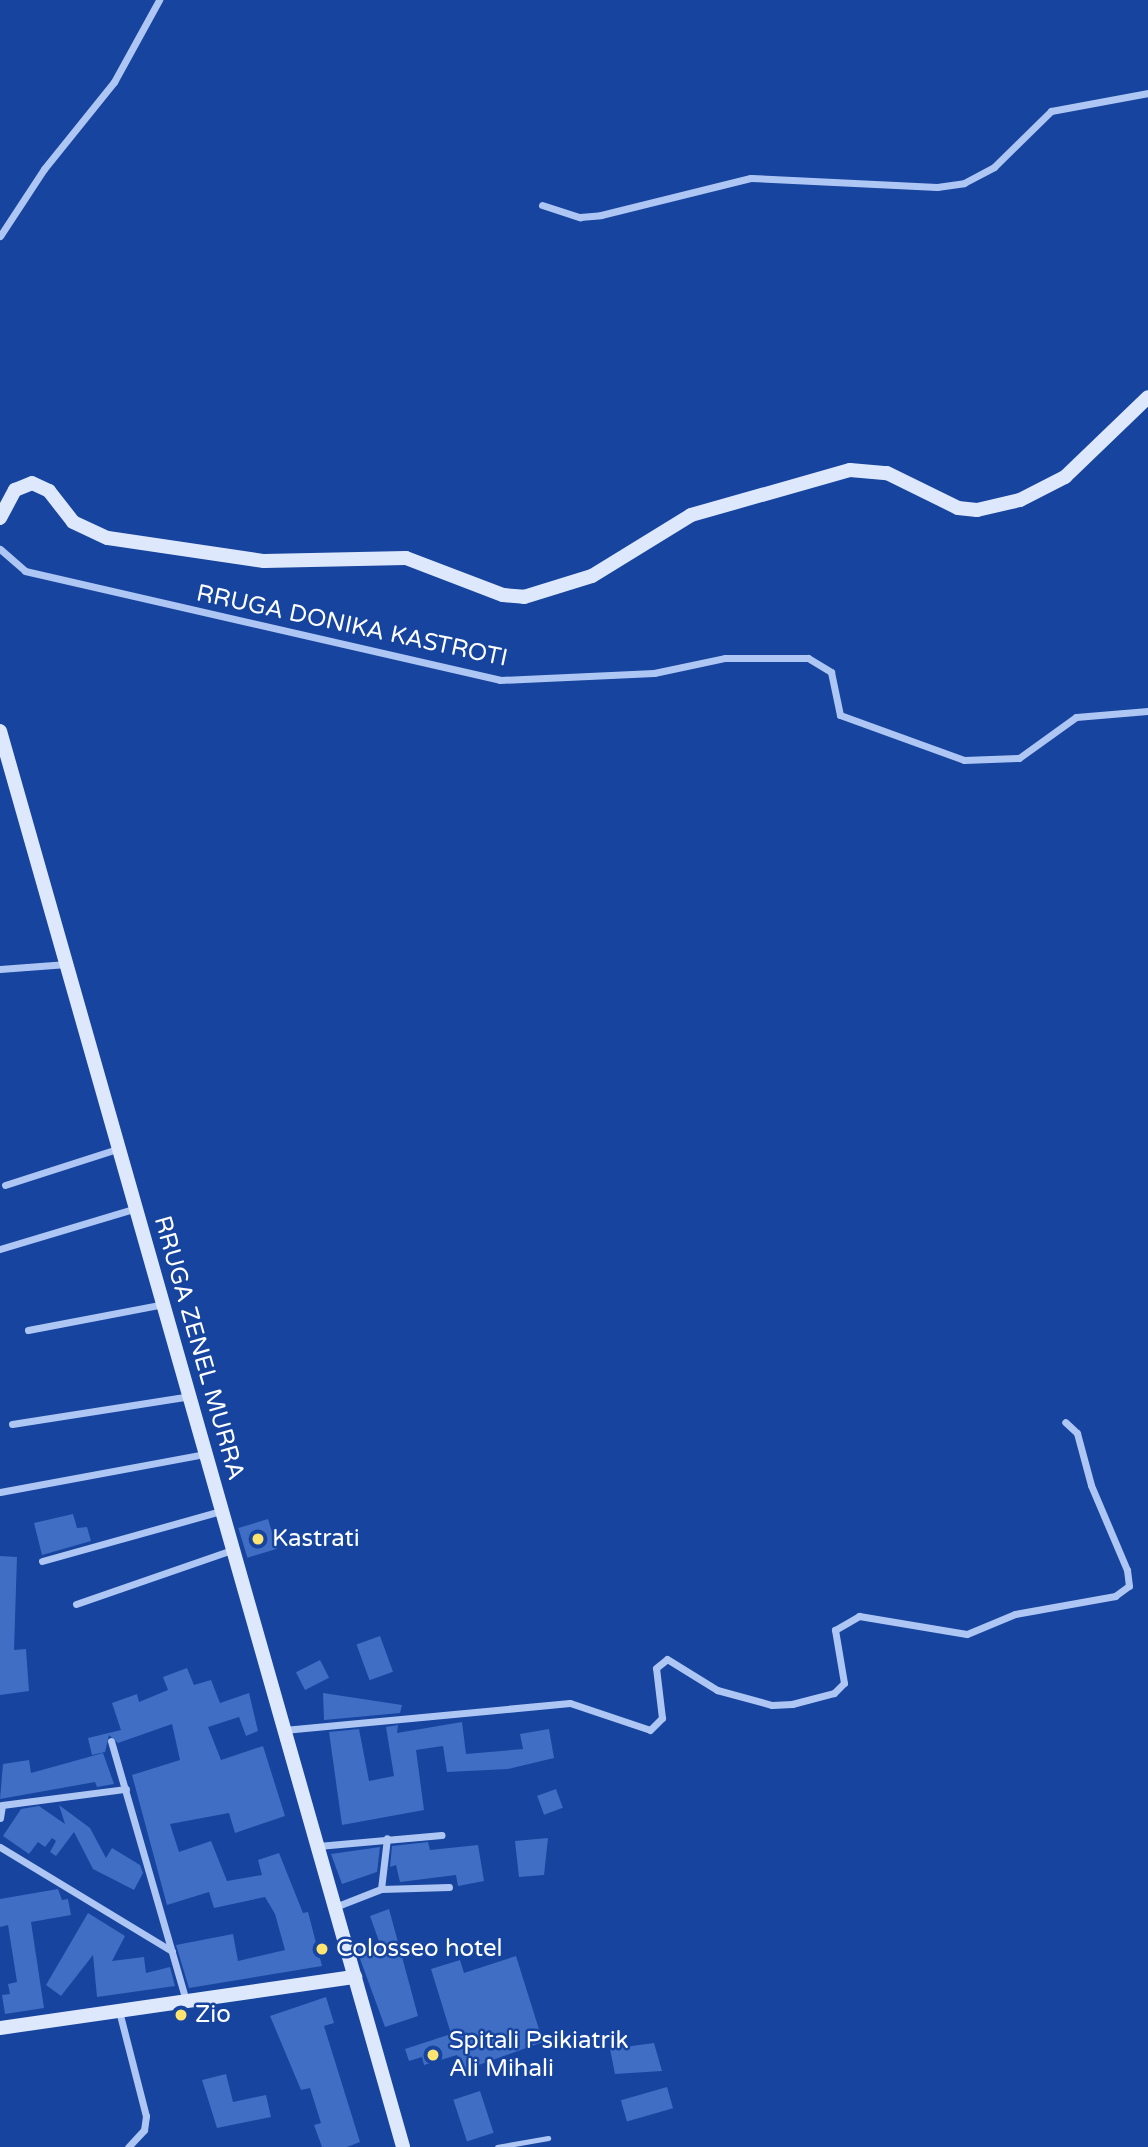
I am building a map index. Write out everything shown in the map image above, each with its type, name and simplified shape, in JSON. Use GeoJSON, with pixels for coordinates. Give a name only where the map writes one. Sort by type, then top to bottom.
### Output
{"type":"FeatureCollection","features":[{"type":"Feature","properties":{"kind":"main road"},"geometry":{"type":"LineString","coordinates":[[0,518],[15,490],[32,483],[49,491],[61,511],[86,531],[264,561],[406,558],[503,595],[547,594],[592,576],[691,515],[850,470],[887,473],[958,509],[1020,500],[1073,471],[1148,397]]}},
{"type":"Feature","properties":{"kind":"main road","name":"RRUGA ZENEL MURRA"},"geometry":{"type":"LineString","coordinates":[[0,732],[403,2147]]}},
{"type":"Feature","properties":{"kind":"main road"},"geometry":{"type":"LineString","coordinates":[[0,2028],[355,1977]]}},
{"type":"Feature","properties":{"kind":"street"},"geometry":{"type":"LineString","coordinates":[[0,236],[44,169],[114,82],[159,0]]}},
{"type":"Feature","properties":{"kind":"street"},"geometry":{"type":"LineString","coordinates":[[542,205],[580,217],[601,215],[751,178],[937,187],[964,183],[994,167],[1051,111],[1148,93]]}},
{"type":"Feature","properties":{"kind":"street","name":"RRUGA DONIKA KASTROTI"},"geometry":{"type":"LineString","coordinates":[[0,549],[25,571],[500,680],[654,673],[725,658],[808,658],[831,672],[840,715],[964,761],[1019,758],[1076,717],[1148,711]]}},
{"type":"Feature","properties":{"kind":"street"},"geometry":{"type":"LineString","coordinates":[[0,969],[68,964]]}},
{"type":"Feature","properties":{"kind":"street"},"geometry":{"type":"LineString","coordinates":[[5,1185],[120,1148]]}},
{"type":"Feature","properties":{"kind":"street"},"geometry":{"type":"LineString","coordinates":[[0,1249],[137,1208]]}},
{"type":"Feature","properties":{"kind":"street"},"geometry":{"type":"LineString","coordinates":[[28,1330],[164,1304]]}},
{"type":"Feature","properties":{"kind":"street"},"geometry":{"type":"LineString","coordinates":[[12,1424],[191,1396]]}},
{"type":"Feature","properties":{"kind":"street"},"geometry":{"type":"LineString","coordinates":[[284,1730],[570,1703],[650,1730],[662,1718],[656,1668],[667,1659],[717,1690],[792,1704],[834,1693],[844,1683],[835,1630],[859,1616],[967,1634],[1015,1614],[1115,1596],[1129,1586],[1127,1570],[1091,1485],[1079,1440],[1065,1422]]}},
{"type":"Feature","properties":{"kind":"street"},"geometry":{"type":"LineString","coordinates":[[0,1492],[206,1454]]}},
{"type":"Feature","properties":{"kind":"street"},"geometry":{"type":"LineString","coordinates":[[42,1561],[221,1511]]}},
{"type":"Feature","properties":{"kind":"street"},"geometry":{"type":"LineString","coordinates":[[76,1604],[232,1550]]}},
{"type":"Feature","properties":{"kind":"street"},"geometry":{"type":"LineString","coordinates":[[111,1741],[186,2001]]}},
{"type":"Feature","properties":{"kind":"street"},"geometry":{"type":"LineString","coordinates":[[0,1818],[2,1805],[126,1789]]}},
{"type":"Feature","properties":{"kind":"street"},"geometry":{"type":"LineString","coordinates":[[317,1846],[442,1835]]}},
{"type":"Feature","properties":{"kind":"street"},"geometry":{"type":"LineString","coordinates":[[381,1889],[387,1838]]}},
{"type":"Feature","properties":{"kind":"street"},"geometry":{"type":"LineString","coordinates":[[0,1847],[172,1951]]}},
{"type":"Feature","properties":{"kind":"street"},"geometry":{"type":"LineString","coordinates":[[335,1908],[381,1889],[449,1887]]}},
{"type":"Feature","properties":{"kind":"street"},"geometry":{"type":"LineString","coordinates":[[119,2011],[146,2116],[144,2130],[128,2147]]}},
{"type":"Feature","properties":{"kind":"lane"},"geometry":{"type":"LineString","coordinates":[[497,2147],[548,2138]]}},
{"type":"Feature","properties":{"kind":"building"},"geometry":{"type":"Polygon","coordinates":[[[73,1514],[77,1528],[87,1527],[91,1541],[42,1555],[34,1523],[73,1514]]]}},
{"type":"Feature","properties":{"kind":"building","name":"Kastrati"},"geometry":{"type":"Polygon","coordinates":[[[268,1519],[277,1549],[247,1558],[238,1528],[268,1519]]]}},
{"type":"Feature","properties":{"kind":"building"},"geometry":{"type":"Polygon","coordinates":[[[0,1556],[17,1557],[14,1650],[26,1649],[29,1691],[0,1695],[0,1556]]]}},
{"type":"Feature","properties":{"kind":"building"},"geometry":{"type":"Polygon","coordinates":[[[380,1636],[393,1672],[370,1680],[357,1645],[380,1636]]]}},
{"type":"Feature","properties":{"kind":"building"},"geometry":{"type":"Polygon","coordinates":[[[320,1660],[329,1678],[305,1690],[296,1672],[320,1660]]]}},
{"type":"Feature","properties":{"kind":"building"},"geometry":{"type":"Polygon","coordinates":[[[187,1668],[194,1685],[211,1680],[220,1703],[249,1693],[258,1731],[246,1736],[239,1717],[208,1727],[221,1760],[263,1746],[285,1816],[235,1833],[229,1813],[170,1824],[179,1852],[211,1841],[227,1881],[262,1875],[258,1860],[279,1853],[303,1913],[308,1912],[322,1966],[189,1988],[176,1945],[233,1934],[238,1961],[285,1950],[275,1914],[265,1897],[214,1908],[209,1892],[167,1905],[132,1775],[180,1760],[172,1724],[118,1743],[109,1735],[105,1752],[92,1755],[88,1738],[121,1730],[112,1703],[137,1694],[139,1702],[168,1690],[163,1677],[187,1668]]]}},
{"type":"Feature","properties":{"kind":"building"},"geometry":{"type":"Polygon","coordinates":[[[323,1693],[402,1705],[400,1713],[324,1720],[323,1693]]]}},
{"type":"Feature","properties":{"kind":"building"},"geometry":{"type":"Polygon","coordinates":[[[462,1722],[466,1754],[523,1749],[520,1734],[549,1729],[554,1758],[508,1769],[447,1772],[443,1746],[416,1750],[424,1810],[342,1825],[329,1732],[359,1729],[369,1781],[394,1776],[386,1727],[398,1725],[397,1733],[462,1722]]]}},
{"type":"Feature","properties":{"kind":"building"},"geometry":{"type":"Polygon","coordinates":[[[103,1753],[114,1784],[97,1787],[95,1782],[0,1799],[3,1764],[29,1760],[31,1773],[103,1753]]]}},
{"type":"Feature","properties":{"kind":"building"},"geometry":{"type":"Polygon","coordinates":[[[556,1789],[563,1808],[544,1815],[537,1796],[556,1789]]]}},
{"type":"Feature","properties":{"kind":"building"},"geometry":{"type":"Polygon","coordinates":[[[59,1805],[90,1828],[106,1858],[112,1848],[140,1865],[143,1873],[134,1890],[93,1869],[74,1832],[56,1856],[50,1852],[56,1841],[52,1838],[45,1847],[38,1842],[29,1854],[3,1836],[21,1809],[39,1806],[65,1824],[59,1805]]]}},
{"type":"Feature","properties":{"kind":"building"},"geometry":{"type":"Polygon","coordinates":[[[548,1838],[544,1875],[519,1877],[515,1841],[548,1838]]]}},
{"type":"Feature","properties":{"kind":"building"},"geometry":{"type":"Polygon","coordinates":[[[428,1842],[430,1850],[478,1845],[484,1881],[458,1886],[456,1875],[400,1882],[396,1865],[390,1867],[392,1846],[428,1842]]]}},
{"type":"Feature","properties":{"kind":"building"},"geometry":{"type":"Polygon","coordinates":[[[380,1847],[377,1872],[342,1884],[331,1854],[380,1847]]]}},
{"type":"Feature","properties":{"kind":"building"},"geometry":{"type":"Polygon","coordinates":[[[58,1889],[62,1900],[68,1899],[71,1915],[31,1922],[44,2008],[5,2014],[2,1995],[10,1994],[8,1984],[17,1982],[8,1925],[0,1927],[0,1899],[58,1889]]]}},
{"type":"Feature","properties":{"kind":"building"},"geometry":{"type":"Polygon","coordinates":[[[389,1909],[418,2016],[385,2027],[356,1948],[380,1944],[370,1916],[389,1909]]]}},
{"type":"Feature","properties":{"kind":"building"},"geometry":{"type":"Polygon","coordinates":[[[88,1913],[125,1936],[112,1961],[144,1957],[146,1973],[170,1967],[175,1986],[97,1997],[93,1955],[61,1996],[46,1985],[88,1913]]]}},
{"type":"Feature","properties":{"kind":"building"},"geometry":{"type":"Polygon","coordinates":[[[516,1956],[543,2042],[462,2071],[457,2055],[424,2065],[422,2057],[409,2061],[405,2049],[451,2034],[431,1969],[460,1960],[464,1973],[516,1956]]]}},
{"type":"Feature","properties":{"kind":"building"},"geometry":{"type":"Polygon","coordinates":[[[326,1997],[334,2023],[324,2026],[360,2142],[347,2147],[322,2147],[314,2125],[321,2123],[310,2088],[301,2090],[270,2016],[326,1997]]]}},
{"type":"Feature","properties":{"kind":"building"},"geometry":{"type":"Polygon","coordinates":[[[654,2043],[662,2071],[615,2074],[610,2049],[654,2043]]]}},
{"type":"Feature","properties":{"kind":"building"},"geometry":{"type":"Polygon","coordinates":[[[226,2074],[233,2102],[266,2095],[271,2117],[217,2128],[202,2080],[226,2074]]]}},
{"type":"Feature","properties":{"kind":"building"},"geometry":{"type":"Polygon","coordinates":[[[667,2087],[673,2108],[627,2121],[621,2100],[667,2087]]]}},
{"type":"Feature","properties":{"kind":"building"},"geometry":{"type":"Polygon","coordinates":[[[480,2091],[494,2133],[467,2141],[453,2100],[480,2091]]]}},
{"type":"Feature","properties":{"kind":"place","name":"Kastrati"},"geometry":{"type":"Point","coordinates":[258,1539]}},
{"type":"Feature","properties":{"kind":"place","name":"Colosseo hotel"},"geometry":{"type":"Point","coordinates":[322,1949]}},
{"type":"Feature","properties":{"kind":"place","name":"Zio"},"geometry":{"type":"Point","coordinates":[181,2015]}},
{"type":"Feature","properties":{"kind":"place","name":"Spitali Psikiatrik Ali Mihali"},"geometry":{"type":"Point","coordinates":[433,2055]}}]}
